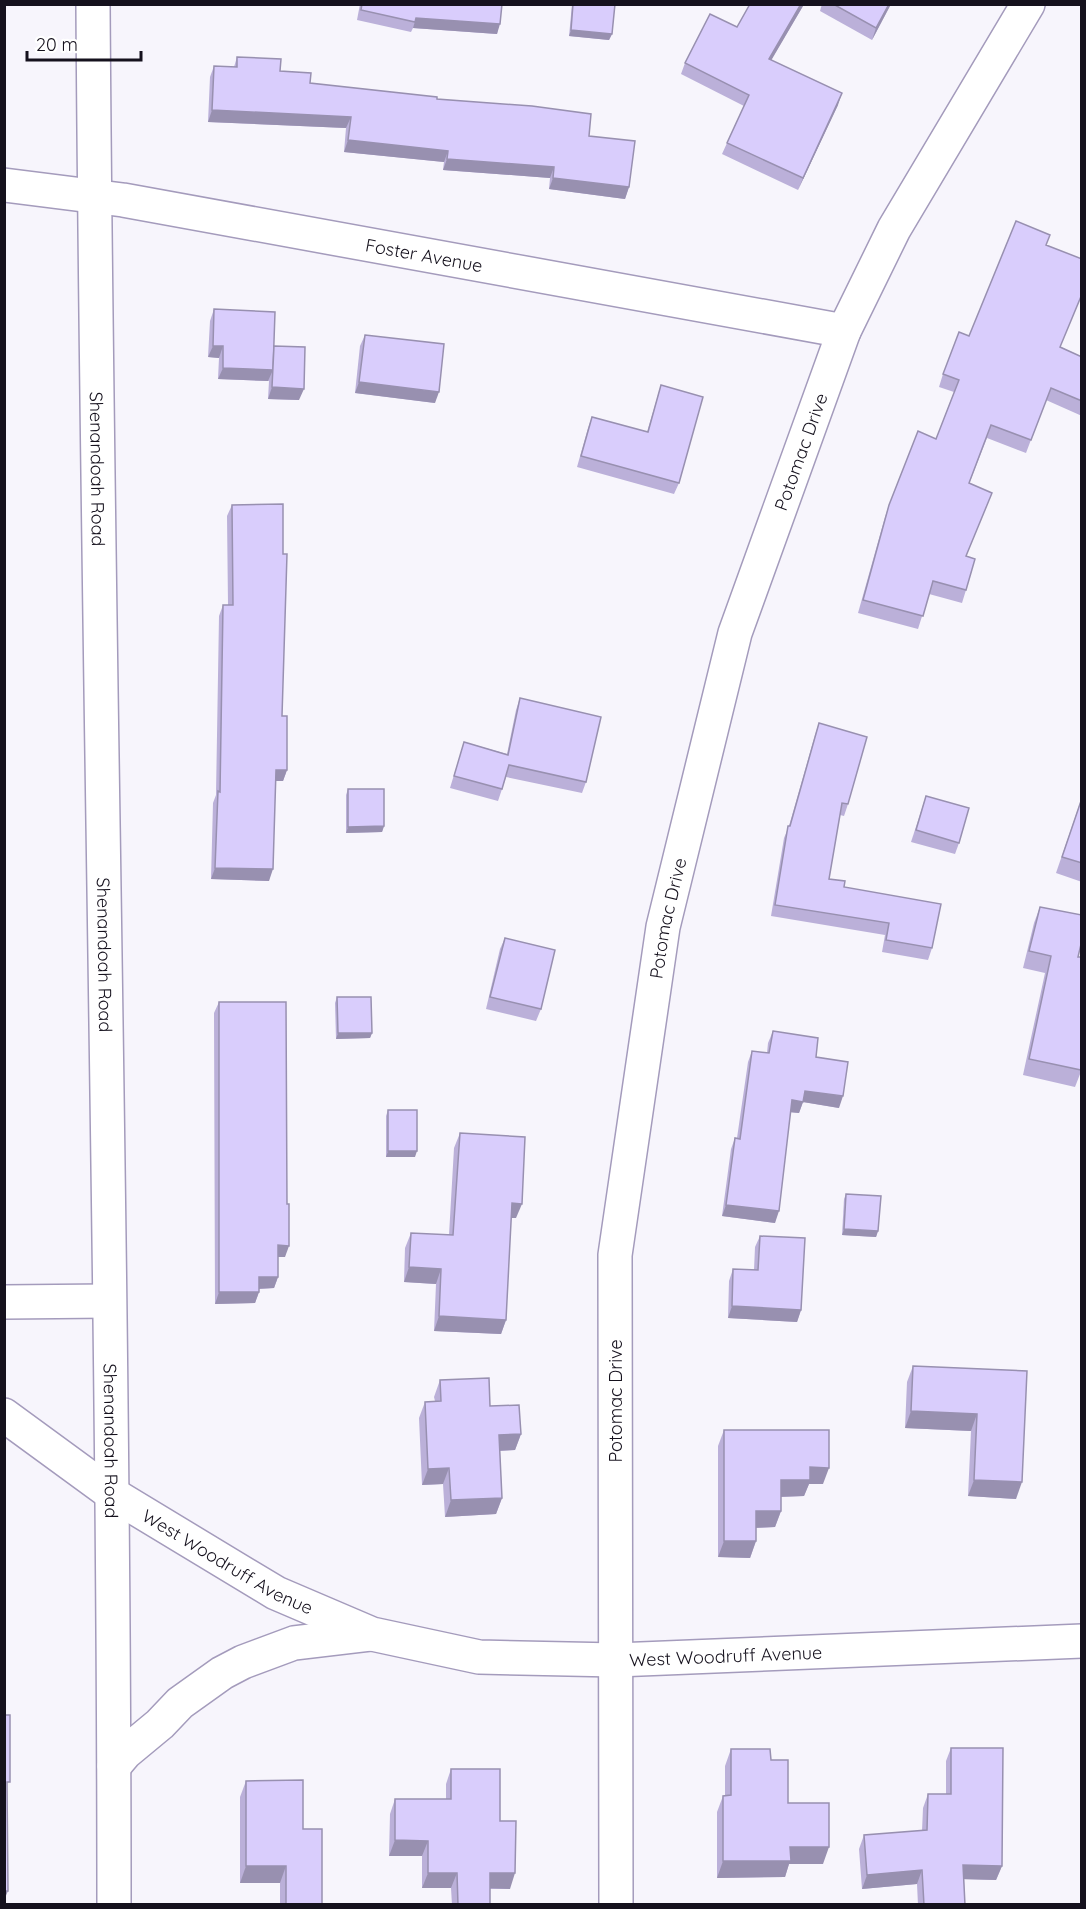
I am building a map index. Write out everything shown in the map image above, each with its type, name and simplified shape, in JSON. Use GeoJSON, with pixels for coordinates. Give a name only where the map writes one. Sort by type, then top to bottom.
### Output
{"type":"FeatureCollection","features":[{"type":"Feature","properties":{"kind":"street","name":"Shenandoah Road"},"geometry":{"type":"LineString","coordinates":[[93,4],[112,1494],[114,1905]]}},
{"type":"Feature","properties":{"kind":"street","name":"Potomac Drive"},"geometry":{"type":"LineString","coordinates":[[616,1905],[615,1255],[663,927],[735,633],[844,331],[894,229],[1028,4]]}},
{"type":"Feature","properties":{"kind":"street","name":"Foster Avenue"},"geometry":{"type":"LineString","coordinates":[[4,185],[94,195],[844,331]]}},
{"type":"Feature","properties":{"kind":"street"},"geometry":{"type":"LineString","coordinates":[[4,1302],[109,1301]]}},
{"type":"Feature","properties":{"kind":"street","name":"West Woodruff Avenue"},"geometry":{"type":"LineString","coordinates":[[4,1414],[112,1494],[276,1593],[372,1634],[478,1657],[616,1660],[1082,1641]]}},
{"type":"Feature","properties":{"kind":"street","name":"West Woodruff Avenue"},"geometry":{"type":"LineString","coordinates":[[114,1766],[125,1753],[160,1724],[180,1703],[222,1673],[243,1662],[294,1643],[372,1634]]}},
{"type":"Feature","properties":{"kind":"building"},"geometry":{"type":"Polygon","coordinates":[[[362,4],[502,4],[500,24],[416,18],[415,22],[361,10],[362,4]]]}},
{"type":"Feature","properties":{"kind":"building"},"geometry":{"type":"Polygon","coordinates":[[[573,4],[615,4],[612,34],[571,30],[573,4]]]}},
{"type":"Feature","properties":{"kind":"building"},"geometry":{"type":"Polygon","coordinates":[[[750,4],[801,4],[769,59],[842,93],[803,178],[727,143],[749,95],[685,63],[710,14],[737,27],[750,4]]]}},
{"type":"Feature","properties":{"kind":"building"},"geometry":{"type":"Polygon","coordinates":[[[833,4],[889,4],[876,28],[833,4]]]}},
{"type":"Feature","properties":{"kind":"building"},"geometry":{"type":"Polygon","coordinates":[[[237,57],[281,59],[280,71],[311,73],[310,83],[437,97],[437,99],[532,106],[591,114],[589,136],[635,141],[629,187],[553,178],[554,167],[447,159],[448,151],[348,140],[351,117],[212,110],[214,66],[237,67],[237,57]]]}},
{"type":"Feature","properties":{"kind":"building"},"geometry":{"type":"Polygon","coordinates":[[[1016,221],[1050,235],[1046,245],[1082,259],[1082,294],[1060,347],[1082,357],[1082,401],[1051,388],[1031,440],[991,425],[969,483],[992,493],[966,556],[975,559],[966,590],[933,581],[923,616],[863,600],[889,505],[918,431],[936,439],[959,380],[943,374],[959,332],[969,336],[1016,221]]]}},
{"type":"Feature","properties":{"kind":"building"},"geometry":{"type":"Polygon","coordinates":[[[214,309],[275,312],[273,370],[223,368],[223,346],[213,346],[214,309]]]}},
{"type":"Feature","properties":{"kind":"building"},"geometry":{"type":"Polygon","coordinates":[[[365,335],[444,344],[439,392],[359,382],[365,335]]]}},
{"type":"Feature","properties":{"kind":"building"},"geometry":{"type":"Polygon","coordinates":[[[274,346],[305,347],[304,389],[272,387],[274,346]]]}},
{"type":"Feature","properties":{"kind":"building"},"geometry":{"type":"Polygon","coordinates":[[[661,385],[703,397],[679,483],[581,456],[592,417],[648,432],[661,385]]]}},
{"type":"Feature","properties":{"kind":"building"},"geometry":{"type":"Polygon","coordinates":[[[283,504],[283,554],[287,554],[282,716],[287,716],[287,770],[276,770],[273,869],[215,868],[218,791],[220,792],[223,605],[233,605],[232,505],[283,504]]]}},
{"type":"Feature","properties":{"kind":"building"},"geometry":{"type":"Polygon","coordinates":[[[520,698],[601,717],[586,782],[509,765],[502,789],[454,776],[464,742],[508,755],[520,698]]]}},
{"type":"Feature","properties":{"kind":"building"},"geometry":{"type":"Polygon","coordinates":[[[819,723],[867,737],[848,804],[842,803],[829,879],[845,881],[844,887],[941,904],[932,948],[886,940],[889,923],[775,905],[788,826],[790,826],[819,723]]]}},
{"type":"Feature","properties":{"kind":"building"},"geometry":{"type":"Polygon","coordinates":[[[348,789],[384,789],[384,826],[348,827],[348,789]]]}},
{"type":"Feature","properties":{"kind":"building"},"geometry":{"type":"Polygon","coordinates":[[[926,796],[969,808],[959,843],[916,830],[926,796]]]}},
{"type":"Feature","properties":{"kind":"building"},"geometry":{"type":"Polygon","coordinates":[[[1082,798],[1082,863],[1062,857],[1082,798]]]}},
{"type":"Feature","properties":{"kind":"building"},"geometry":{"type":"Polygon","coordinates":[[[1040,907],[1082,915],[1082,940],[1078,957],[1082,957],[1081,1070],[1029,1059],[1051,956],[1029,951],[1040,907]]]}},
{"type":"Feature","properties":{"kind":"building"},"geometry":{"type":"Polygon","coordinates":[[[505,938],[555,950],[541,1009],[490,997],[505,938]]]}},
{"type":"Feature","properties":{"kind":"building"},"geometry":{"type":"Polygon","coordinates":[[[337,997],[371,997],[372,1033],[338,1033],[337,997]]]}},
{"type":"Feature","properties":{"kind":"building"},"geometry":{"type":"Polygon","coordinates":[[[219,1002],[286,1002],[289,1246],[278,1245],[278,1277],[259,1277],[259,1292],[219,1292],[219,1002]]]}},
{"type":"Feature","properties":{"kind":"building"},"geometry":{"type":"Polygon","coordinates":[[[773,1031],[818,1038],[816,1057],[848,1062],[843,1096],[805,1091],[803,1102],[792,1100],[779,1211],[726,1205],[735,1138],[740,1139],[752,1051],[769,1053],[773,1031]]]}},
{"type":"Feature","properties":{"kind":"building"},"geometry":{"type":"Polygon","coordinates":[[[388,1110],[417,1110],[417,1151],[388,1151],[388,1110]]]}},
{"type":"Feature","properties":{"kind":"building"},"geometry":{"type":"Polygon","coordinates":[[[460,1133],[525,1137],[522,1204],[512,1203],[506,1320],[439,1316],[441,1269],[409,1267],[411,1233],[453,1235],[460,1133]]]}},
{"type":"Feature","properties":{"kind":"building"},"geometry":{"type":"Polygon","coordinates":[[[846,1194],[881,1196],[878,1231],[844,1229],[846,1194]]]}},
{"type":"Feature","properties":{"kind":"building"},"geometry":{"type":"Polygon","coordinates":[[[760,1236],[805,1238],[801,1310],[732,1306],[733,1269],[758,1270],[760,1236]]]}},
{"type":"Feature","properties":{"kind":"building"},"geometry":{"type":"Polygon","coordinates":[[[913,1366],[1027,1371],[1022,1482],[974,1480],[977,1414],[911,1411],[913,1366]]]}},
{"type":"Feature","properties":{"kind":"building"},"geometry":{"type":"Polygon","coordinates":[[[489,1378],[490,1406],[519,1405],[521,1434],[499,1435],[502,1498],[451,1500],[449,1468],[428,1469],[425,1402],[441,1401],[440,1380],[489,1378]]]}},
{"type":"Feature","properties":{"kind":"building"},"geometry":{"type":"Polygon","coordinates":[[[724,1430],[829,1430],[829,1468],[810,1467],[810,1480],[781,1480],[781,1511],[756,1511],[756,1541],[724,1541],[724,1430]]]}},
{"type":"Feature","properties":{"kind":"building"},"geometry":{"type":"Polygon","coordinates":[[[4,1715],[10,1715],[10,1782],[7,1782],[8,1891],[4,1891],[4,1715]]]}},
{"type":"Feature","properties":{"kind":"building"},"geometry":{"type":"Polygon","coordinates":[[[951,1748],[1003,1748],[1002,1866],[963,1865],[965,1905],[924,1905],[922,1870],[867,1875],[864,1835],[927,1830],[928,1794],[951,1794],[951,1748]]]}},
{"type":"Feature","properties":{"kind":"building"},"geometry":{"type":"Polygon","coordinates":[[[731,1749],[770,1749],[771,1760],[788,1760],[788,1803],[829,1803],[829,1847],[790,1847],[791,1861],[723,1861],[723,1796],[731,1795],[731,1749]]]}},
{"type":"Feature","properties":{"kind":"building"},"geometry":{"type":"Polygon","coordinates":[[[451,1769],[500,1769],[500,1821],[516,1821],[515,1873],[490,1873],[490,1905],[458,1905],[457,1873],[428,1873],[428,1841],[395,1840],[395,1799],[451,1799],[451,1769]]]}},
{"type":"Feature","properties":{"kind":"building"},"geometry":{"type":"Polygon","coordinates":[[[303,1780],[303,1829],[322,1829],[322,1905],[286,1905],[286,1866],[246,1866],[246,1781],[303,1780]]]}}]}
